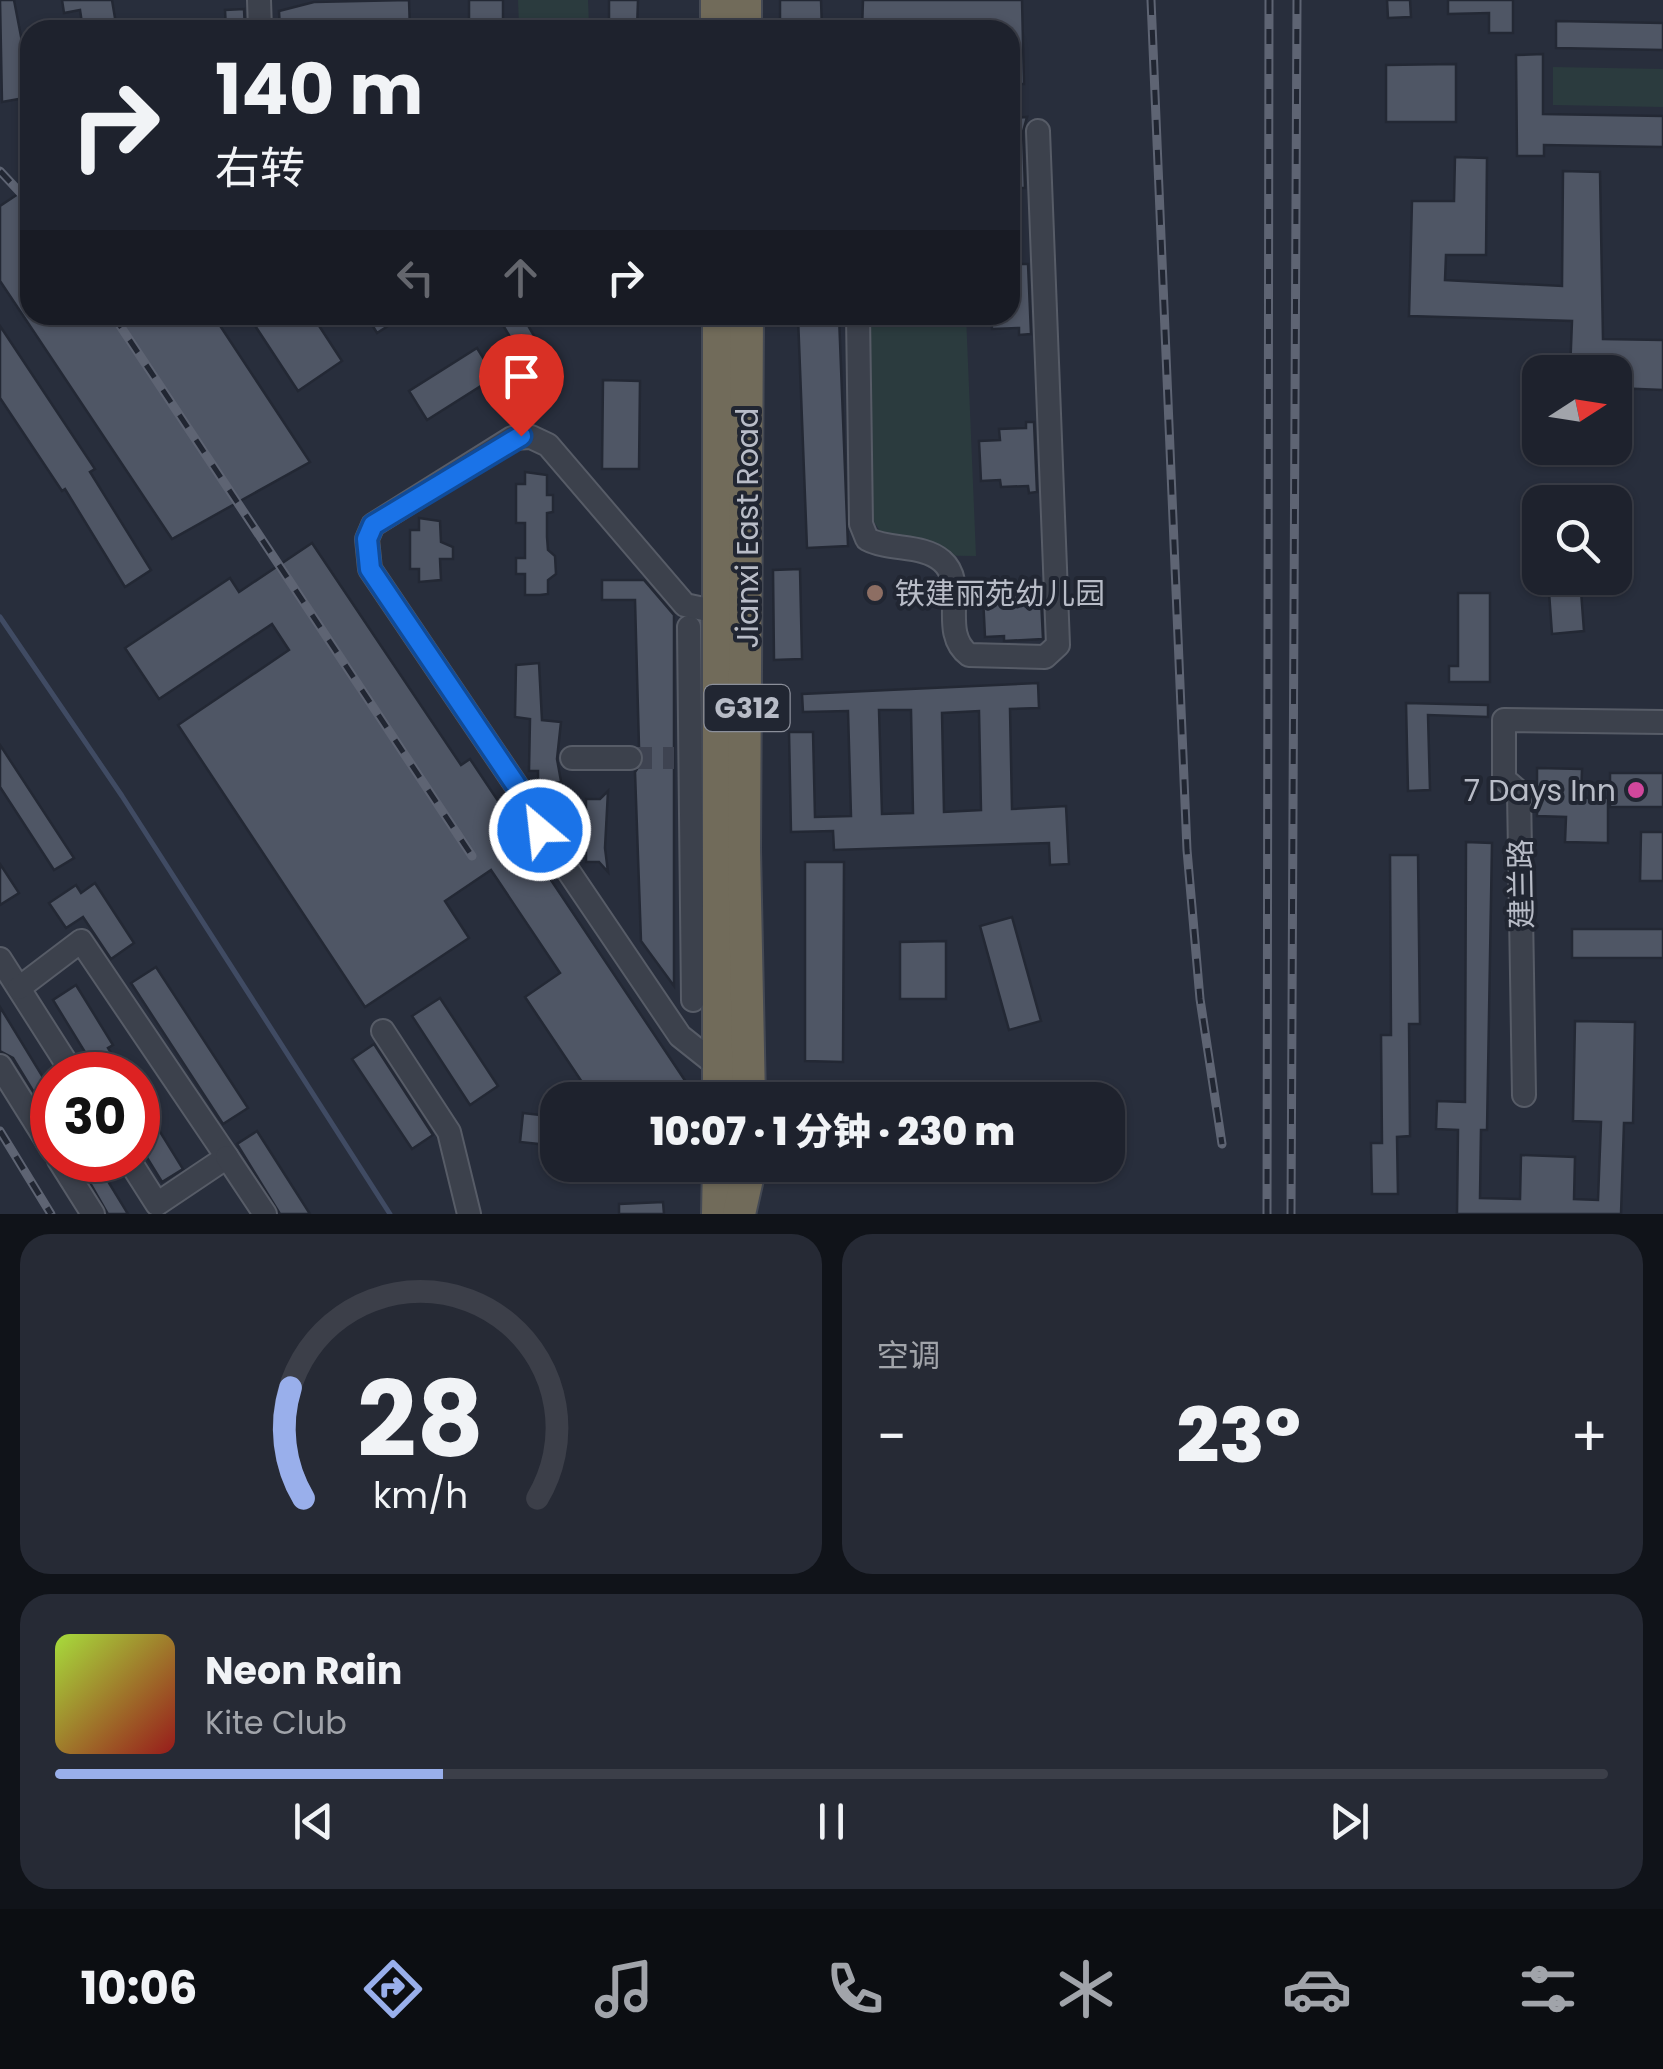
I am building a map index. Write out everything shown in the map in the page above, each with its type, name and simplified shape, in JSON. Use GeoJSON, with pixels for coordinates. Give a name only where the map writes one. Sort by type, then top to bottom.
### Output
{"type":"FeatureCollection","features":[{"type":"Feature","properties":{"kind":"highway","name":"Jianxi East Road"},"geometry":{"type":"LineString","coordinates":[[719,325],[722,613],[695,758],[720,1082]]}},
{"type":"Feature","properties":{"kind":"highway","name":"Jianxi East Road"},"geometry":{"type":"LineString","coordinates":[[747,325],[744,850],[749,1082]]}},
{"type":"Feature","properties":{"kind":"highway"},"geometry":{"type":"LineString","coordinates":[[718,1214],[719,1182]]}},
{"type":"Feature","properties":{"kind":"highway"},"geometry":{"type":"LineString","coordinates":[[739,1214],[746,1182]]}},
{"type":"Feature","properties":{"kind":"street"},"geometry":{"type":"LineString","coordinates":[[858,325],[861,524],[867,539],[880,546],[939,557],[948,567],[954,638],[969,656],[1045,657],[1054,652],[1058,645],[1038,131]]}},
{"type":"Feature","properties":{"kind":"street"},"geometry":{"type":"LineString","coordinates":[[720,1067],[680,1036],[540,830],[520,791],[370,569],[367,539],[373,525],[512,438],[531,437],[548,445],[686,605],[722,613]]}},
{"type":"Feature","properties":{"kind":"street"},"geometry":{"type":"LineString","coordinates":[[689,627],[695,758],[692,1000]]}},
{"type":"Feature","properties":{"kind":"street","name":"建兰路"},"geometry":{"type":"LineString","coordinates":[[1524,1095],[1520,792],[1504,780],[1504,720],[1663,722]]}},
{"type":"Feature","properties":{"kind":"street"},"geometry":{"type":"LineString","coordinates":[[572,758],[630,758]]}},
{"type":"Feature","properties":{"kind":"street"},"geometry":{"type":"LineString","coordinates":[[19,988],[81,941],[265,1214]]}},
{"type":"Feature","properties":{"kind":"street"},"geometry":{"type":"LineString","coordinates":[[0,959],[59,1052]]}},
{"type":"Feature","properties":{"kind":"street"},"geometry":{"type":"LineString","coordinates":[[383,1031],[449,1132],[470,1214]]}},
{"type":"Feature","properties":{"kind":"street"},"geometry":{"type":"LineString","coordinates":[[0,1066],[30,1114]]}},
{"type":"Feature","properties":{"kind":"street"},"geometry":{"type":"LineString","coordinates":[[143,1182],[157,1204],[226,1157]]}},
{"type":"Feature","properties":{"kind":"street"},"geometry":{"type":"LineString","coordinates":[[73,1182],[93,1214]]}},
{"type":"Feature","properties":{"kind":"shaded area"},"geometry":{"type":"Polygon","coordinates":[[[518,0],[588,0],[589,20],[519,20],[518,0]]]}},
{"type":"Feature","properties":{"kind":"shaded area"},"geometry":{"type":"Polygon","coordinates":[[[1553,67],[1663,69],[1663,107],[1553,105],[1553,67]]]}},
{"type":"Feature","properties":{"kind":"shaded area"},"geometry":{"type":"Polygon","coordinates":[[[868,325],[966,325],[976,556],[896,555],[872,519],[868,325]]]}},
{"type":"Feature","properties":{"kind":"building"},"geometry":{"type":"Polygon","coordinates":[[[0,0],[14,0],[20,31],[20,99],[2,102],[0,0]]]}},
{"type":"Feature","properties":{"kind":"building"},"geometry":{"type":"Polygon","coordinates":[[[62,0],[112,0],[115,20],[82,20],[80,10],[64,13],[62,0]]]}},
{"type":"Feature","properties":{"kind":"building"},"geometry":{"type":"Polygon","coordinates":[[[409,0],[410,20],[279,20],[279,11],[314,2],[409,0]]]}},
{"type":"Feature","properties":{"kind":"building"},"geometry":{"type":"Polygon","coordinates":[[[469,0],[503,0],[503,20],[469,20],[469,0]]]}},
{"type":"Feature","properties":{"kind":"building"},"geometry":{"type":"Polygon","coordinates":[[[609,0],[638,0],[637,20],[609,20],[609,0]]]}},
{"type":"Feature","properties":{"kind":"building"},"geometry":{"type":"Polygon","coordinates":[[[780,0],[821,0],[822,20],[780,20],[780,0]]]}},
{"type":"Feature","properties":{"kind":"building"},"geometry":{"type":"Polygon","coordinates":[[[863,0],[1022,0],[1024,84],[1020,84],[1020,20],[862,20],[863,0]]]}},
{"type":"Feature","properties":{"kind":"building"},"geometry":{"type":"Polygon","coordinates":[[[1387,0],[1410,0],[1411,17],[1388,18],[1387,0]]]}},
{"type":"Feature","properties":{"kind":"building"},"geometry":{"type":"Polygon","coordinates":[[[1448,0],[1513,0],[1513,33],[1489,33],[1489,13],[1448,14],[1448,0]]]}},
{"type":"Feature","properties":{"kind":"building"},"geometry":{"type":"Polygon","coordinates":[[[244,9],[245,20],[226,20],[225,10],[244,9]]]}},
{"type":"Feature","properties":{"kind":"building"},"geometry":{"type":"Polygon","coordinates":[[[1556,21],[1663,23],[1663,50],[1556,48],[1556,21]]]}},
{"type":"Feature","properties":{"kind":"building"},"geometry":{"type":"Polygon","coordinates":[[[1543,54],[1543,114],[1663,116],[1663,147],[1544,145],[1544,156],[1517,156],[1516,55],[1543,54]]]}},
{"type":"Feature","properties":{"kind":"building"},"geometry":{"type":"Polygon","coordinates":[[[1456,64],[1456,122],[1386,122],[1386,65],[1456,64]]]}},
{"type":"Feature","properties":{"kind":"building"},"geometry":{"type":"Polygon","coordinates":[[[1027,117],[1023,132],[1025,188],[1020,188],[1020,118],[1027,117]]]}},
{"type":"Feature","properties":{"kind":"building"},"geometry":{"type":"Polygon","coordinates":[[[1455,157],[1487,158],[1486,255],[1446,255],[1445,280],[1562,286],[1563,171],[1600,172],[1603,339],[1663,340],[1663,390],[1632,389],[1632,355],[1571,355],[1572,321],[1409,316],[1412,201],[1454,201],[1455,157]]]}},
{"type":"Feature","properties":{"kind":"building"},"geometry":{"type":"Polygon","coordinates":[[[20,193],[20,311],[0,281],[0,206],[20,193]]]}},
{"type":"Feature","properties":{"kind":"building"},"geometry":{"type":"Polygon","coordinates":[[[1020,264],[1028,264],[1031,334],[1019,335],[1019,328],[992,329],[992,325],[1020,325],[1020,264]]]}},
{"type":"Feature","properties":{"kind":"building"},"geometry":{"type":"Polygon","coordinates":[[[29,325],[220,325],[310,462],[172,539],[29,325]]]}},
{"type":"Feature","properties":{"kind":"building"},"geometry":{"type":"Polygon","coordinates":[[[255,325],[319,325],[342,361],[298,391],[255,325]]]}},
{"type":"Feature","properties":{"kind":"building"},"geometry":{"type":"Polygon","coordinates":[[[372,325],[389,325],[377,333],[372,325]]]}},
{"type":"Feature","properties":{"kind":"building"},"geometry":{"type":"Polygon","coordinates":[[[503,325],[528,325],[547,358],[529,369],[503,325]]]}},
{"type":"Feature","properties":{"kind":"building"},"geometry":{"type":"Polygon","coordinates":[[[798,325],[839,325],[848,546],[807,548],[798,325]]]}},
{"type":"Feature","properties":{"kind":"building"},"geometry":{"type":"Polygon","coordinates":[[[0,326],[95,469],[90,472],[151,570],[125,587],[65,489],[62,491],[0,398],[0,326]]]}},
{"type":"Feature","properties":{"kind":"building"},"geometry":{"type":"Polygon","coordinates":[[[477,348],[495,377],[427,420],[409,391],[477,348]]]}},
{"type":"Feature","properties":{"kind":"building"},"geometry":{"type":"Polygon","coordinates":[[[603,380],[640,381],[639,469],[602,469],[603,380]]]}},
{"type":"Feature","properties":{"kind":"building"},"geometry":{"type":"Polygon","coordinates":[[[1026,422],[1034,422],[1037,492],[1029,493],[1028,486],[1001,487],[1000,480],[981,481],[979,441],[1000,440],[999,429],[1026,428],[1026,422]]]}},
{"type":"Feature","properties":{"kind":"building"},"geometry":{"type":"Polygon","coordinates":[[[525,472],[547,475],[547,495],[553,495],[553,512],[547,513],[547,537],[548,550],[555,556],[556,574],[548,580],[548,594],[525,595],[525,574],[516,574],[516,558],[525,558],[525,523],[516,523],[516,484],[525,484],[525,472]]]}},
{"type":"Feature","properties":{"kind":"building"},"geometry":{"type":"Polygon","coordinates":[[[419,518],[440,521],[441,542],[453,547],[453,559],[440,559],[441,580],[419,582],[419,569],[410,569],[410,530],[419,530],[419,518]]]}},
{"type":"Feature","properties":{"kind":"building"},"geometry":{"type":"Polygon","coordinates":[[[312,543],[461,765],[470,759],[686,1082],[582,1082],[525,997],[560,973],[491,870],[445,901],[469,938],[365,1007],[178,725],[289,650],[272,624],[159,699],[125,648],[230,578],[239,592],[312,543]]]}},
{"type":"Feature","properties":{"kind":"building"},"geometry":{"type":"Polygon","coordinates":[[[800,569],[802,659],[774,660],[773,570],[800,569]]]}},
{"type":"Feature","properties":{"kind":"building"},"geometry":{"type":"Polygon","coordinates":[[[1030,578],[1040,578],[1043,639],[1004,641],[1004,636],[985,637],[983,597],[1003,596],[1003,586],[1030,584],[1030,578]]]}},
{"type":"Feature","properties":{"kind":"building"},"geometry":{"type":"Polygon","coordinates":[[[602,580],[644,580],[674,615],[674,986],[641,941],[635,772],[645,757],[639,747],[635,600],[602,600],[602,580]]]}},
{"type":"Feature","properties":{"kind":"building"},"geometry":{"type":"Polygon","coordinates":[[[1458,593],[1490,593],[1490,682],[1449,682],[1449,666],[1458,666],[1458,593]]]}},
{"type":"Feature","properties":{"kind":"building"},"geometry":{"type":"Polygon","coordinates":[[[1549,595],[1581,595],[1584,631],[1552,634],[1549,595]]]}},
{"type":"Feature","properties":{"kind":"building"},"geometry":{"type":"Polygon","coordinates":[[[539,663],[542,720],[561,722],[557,759],[561,781],[538,784],[538,771],[529,771],[530,719],[515,717],[516,665],[539,663]]]}},
{"type":"Feature","properties":{"kind":"building"},"geometry":{"type":"Polygon","coordinates":[[[1038,683],[1039,708],[1010,709],[1012,809],[1066,806],[1069,864],[1050,865],[1049,843],[834,850],[833,831],[791,832],[789,732],[813,732],[815,817],[851,816],[848,711],[803,712],[802,694],[1038,683]],[[879,710],[882,814],[913,813],[911,710],[879,710]],[[979,711],[942,713],[944,812],[981,810],[979,711]]]}},
{"type":"Feature","properties":{"kind":"building"},"geometry":{"type":"Polygon","coordinates":[[[1406,703],[1488,705],[1488,717],[1428,715],[1430,790],[1408,791],[1406,703]]]}},
{"type":"Feature","properties":{"kind":"building"},"geometry":{"type":"Polygon","coordinates":[[[0,745],[74,858],[54,870],[0,787],[0,745]]]}},
{"type":"Feature","properties":{"kind":"building"},"geometry":{"type":"Polygon","coordinates":[[[1537,768],[1582,769],[1581,798],[1608,798],[1608,843],[1565,842],[1566,817],[1537,816],[1537,768]]]}},
{"type":"Feature","properties":{"kind":"building","name":"7 Days Inn"},"geometry":{"type":"Polygon","coordinates":[[[1610,773],[1663,773],[1663,807],[1610,807],[1610,773]]]}},
{"type":"Feature","properties":{"kind":"building"},"geometry":{"type":"Polygon","coordinates":[[[608,791],[608,872],[599,862],[586,862],[586,799],[600,799],[608,791]]]}},
{"type":"Feature","properties":{"kind":"building"},"geometry":{"type":"Polygon","coordinates":[[[1641,832],[1663,832],[1663,881],[1640,881],[1641,832]]]}},
{"type":"Feature","properties":{"kind":"building"},"geometry":{"type":"Polygon","coordinates":[[[1466,842],[1492,843],[1487,1130],[1481,1130],[1480,1198],[1520,1199],[1521,1155],[1575,1157],[1574,1199],[1598,1200],[1601,1122],[1573,1121],[1575,1021],[1635,1022],[1633,1123],[1624,1123],[1621,1214],[1457,1214],[1458,1130],[1436,1129],[1437,1101],[1465,1102],[1466,842]]]}},
{"type":"Feature","properties":{"kind":"building"},"geometry":{"type":"Polygon","coordinates":[[[1390,855],[1418,855],[1420,1024],[1409,1024],[1410,1136],[1397,1137],[1398,1194],[1372,1194],[1371,1143],[1382,1143],[1381,1035],[1391,1035],[1390,855]]]}},
{"type":"Feature","properties":{"kind":"building"},"geometry":{"type":"Polygon","coordinates":[[[805,862],[844,862],[843,1062],[805,1061],[805,862]]]}},
{"type":"Feature","properties":{"kind":"building"},"geometry":{"type":"Polygon","coordinates":[[[0,864],[19,893],[0,905],[0,864]]]}},
{"type":"Feature","properties":{"kind":"building"},"geometry":{"type":"Polygon","coordinates":[[[95,883],[134,943],[111,959],[83,917],[66,928],[49,903],[76,885],[81,893],[95,883]]]}},
{"type":"Feature","properties":{"kind":"building"},"geometry":{"type":"Polygon","coordinates":[[[1012,917],[1041,1021],[1009,1030],[980,926],[1012,917]]]}},
{"type":"Feature","properties":{"kind":"building"},"geometry":{"type":"Polygon","coordinates":[[[1572,929],[1663,929],[1663,958],[1572,958],[1572,929]]]}},
{"type":"Feature","properties":{"kind":"building"},"geometry":{"type":"Polygon","coordinates":[[[946,941],[946,999],[900,999],[900,942],[946,941]]]}},
{"type":"Feature","properties":{"kind":"building"},"geometry":{"type":"Polygon","coordinates":[[[156,967],[248,1108],[223,1124],[131,983],[156,967]]]}},
{"type":"Feature","properties":{"kind":"building"},"geometry":{"type":"Polygon","coordinates":[[[76,985],[113,1045],[108,1048],[110,1052],[85,1052],[53,1000],[76,985]]]}},
{"type":"Feature","properties":{"kind":"building"},"geometry":{"type":"Polygon","coordinates":[[[440,998],[498,1086],[470,1105],[412,1016],[440,998]]]}},
{"type":"Feature","properties":{"kind":"building"},"geometry":{"type":"Polygon","coordinates":[[[0,1007],[30,1056],[30,1086],[13,1058],[0,1051],[0,1007]]]}},
{"type":"Feature","properties":{"kind":"building"},"geometry":{"type":"Polygon","coordinates":[[[374,1044],[433,1135],[412,1149],[352,1059],[374,1044]]]}},
{"type":"Feature","properties":{"kind":"building"},"geometry":{"type":"Polygon","coordinates":[[[523,1113],[540,1115],[540,1144],[520,1142],[523,1113]]]}},
{"type":"Feature","properties":{"kind":"building"},"geometry":{"type":"Polygon","coordinates":[[[257,1131],[310,1214],[280,1214],[237,1144],[257,1131]]]}},
{"type":"Feature","properties":{"kind":"building"},"geometry":{"type":"Polygon","coordinates":[[[160,1132],[183,1169],[162,1182],[160,1179],[160,1132]]]}},
{"type":"Feature","properties":{"kind":"building"},"geometry":{"type":"Polygon","coordinates":[[[90,1182],[108,1182],[128,1214],[108,1214],[90,1182]]]}},
{"type":"Feature","properties":{"kind":"building"},"geometry":{"type":"Polygon","coordinates":[[[663,1202],[664,1214],[619,1214],[619,1204],[663,1202]]]}},
{"type":"Feature","properties":{"kind":"waterway"},"geometry":{"type":"LineString","coordinates":[[0,617],[122,796],[390,1214]]}},
{"type":"Feature","properties":{"kind":"tunnel"},"geometry":{"type":"LineString","coordinates":[[630,758],[674,758]]}},
{"type":"Feature","properties":{"kind":"railway"},"geometry":{"type":"LineString","coordinates":[[1151,0],[1187,850],[1200,999],[1222,1144]]}},
{"type":"Feature","properties":{"kind":"railway"},"geometry":{"type":"LineString","coordinates":[[1267,1214],[1269,0]]}},
{"type":"Feature","properties":{"kind":"railway"},"geometry":{"type":"LineString","coordinates":[[1291,1214],[1297,0]]}},
{"type":"Feature","properties":{"kind":"railway"},"geometry":{"type":"LineString","coordinates":[[0,171],[20,192]]}},
{"type":"Feature","properties":{"kind":"railway"},"geometry":{"type":"LineString","coordinates":[[120,325],[472,856]]}},
{"type":"Feature","properties":{"kind":"railway"},"geometry":{"type":"LineString","coordinates":[[0,1131],[51,1214]]}},
{"type":"Feature","properties":{"kind":"place","name":"铁建丽苑幼儿园"},"geometry":{"type":"Point","coordinates":[875,593]}},
{"type":"Feature","properties":{"kind":"place","name":"7 Days Inn"},"geometry":{"type":"Point","coordinates":[1636,790]}},
{"type":"Feature","properties":{"kind":"route"},"geometry":{"type":"LineString","coordinates":[[521,436],[373,525],[366,554],[370,569],[520,791],[540,830]]}}]}
